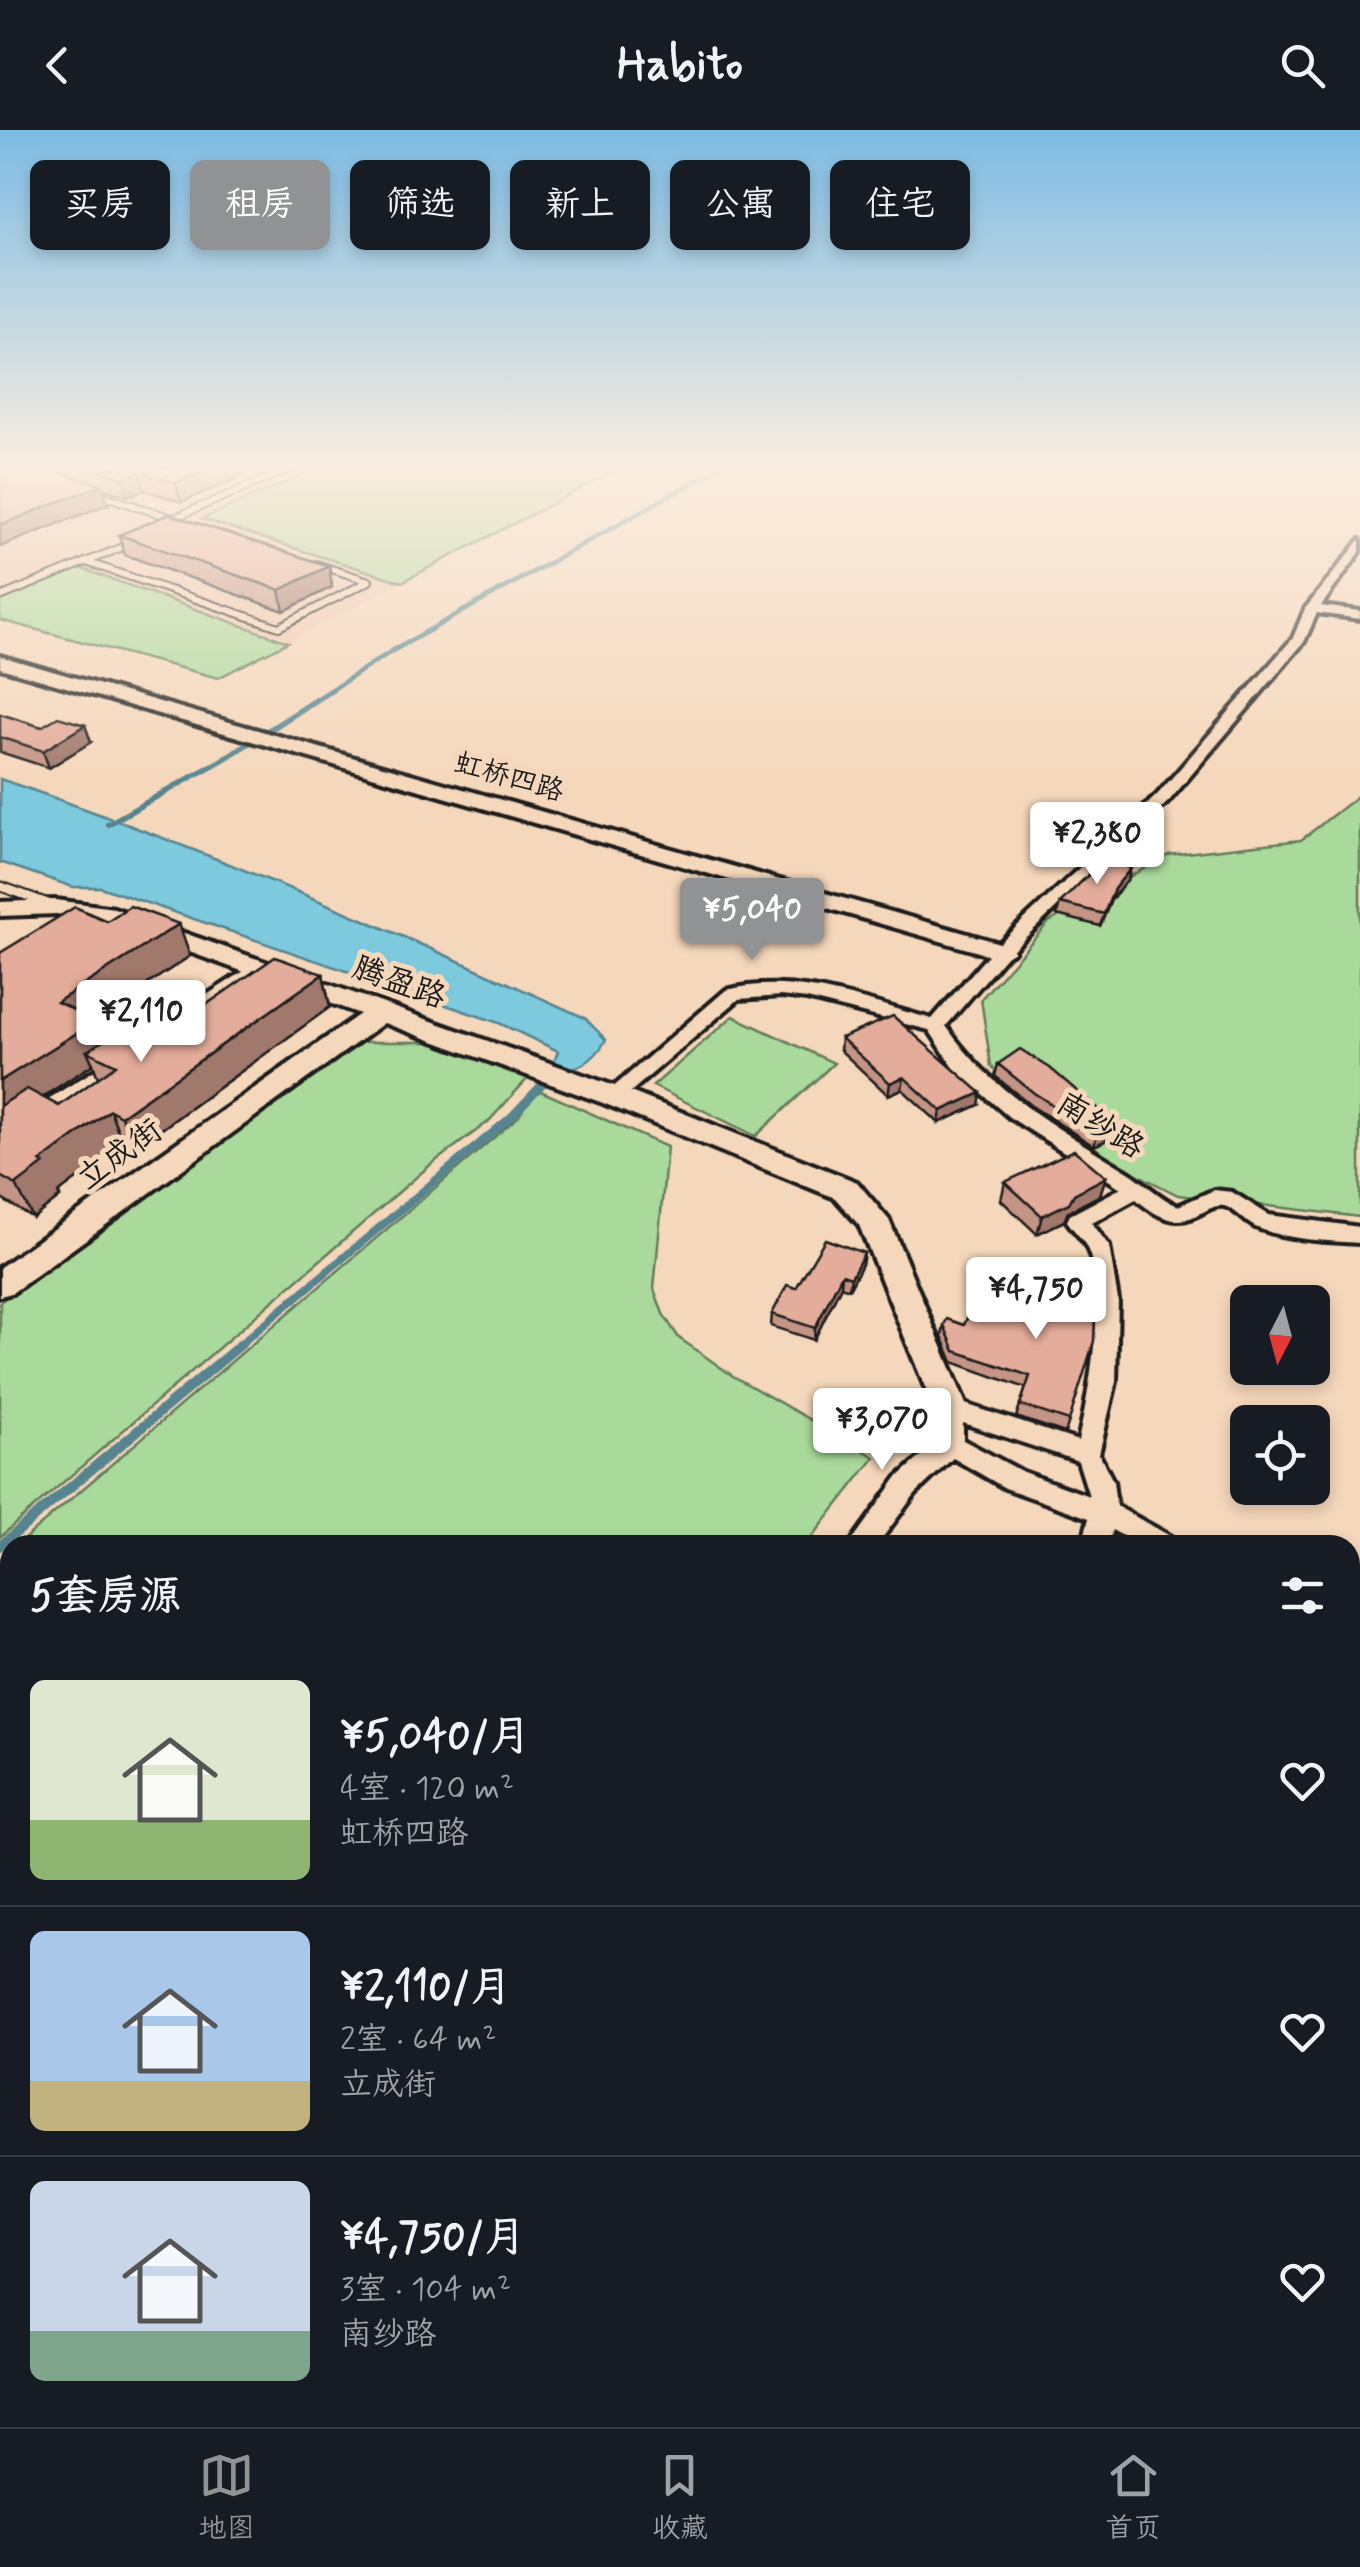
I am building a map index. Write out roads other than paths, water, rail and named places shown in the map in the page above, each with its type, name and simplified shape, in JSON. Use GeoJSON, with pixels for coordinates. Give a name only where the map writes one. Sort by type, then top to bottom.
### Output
{"type":"FeatureCollection","features":[{"type":"Feature","properties":{"kind":"street"},"geometry":{"type":"LineString","coordinates":[[613,1096],[733,994],[755,987],[784,989],[936,1026],[1001,951],[1163,798],[1298,639],[1312,609],[1337,575]]}},
{"type":"Feature","properties":{"kind":"street"},"geometry":{"type":"LineString","coordinates":[[1312,609],[1360,615]]}},
{"type":"Feature","properties":{"kind":"street","name":"虹桥四路"},"geometry":{"type":"LineString","coordinates":[[0,662],[1001,951]]}},
{"type":"Feature","properties":{"kind":"street","name":"腾盈路"},"geometry":{"type":"LineString","coordinates":[[0,909],[56,907],[105,913],[613,1096],[833,1184],[858,1199],[873,1220],[950,1409]]}},
{"type":"Feature","properties":{"kind":"street"},"geometry":{"type":"LineString","coordinates":[[75,933],[105,913]]}},
{"type":"Feature","properties":{"kind":"street"},"geometry":{"type":"LineString","coordinates":[[0,1139],[258,968]]}},
{"type":"Feature","properties":{"kind":"street","name":"立成街"},"geometry":{"type":"LineString","coordinates":[[0,1284],[378,1014]]}},
{"type":"Feature","properties":{"kind":"street","name":"南纱路"},"geometry":{"type":"LineString","coordinates":[[936,1026],[963,1066],[1016,1112],[1138,1188],[1078,1221],[1098,1246],[1107,1300],[1104,1382],[1087,1454]]}},
{"type":"Feature","properties":{"kind":"street"},"geometry":{"type":"LineString","coordinates":[[1138,1188],[1158,1206],[1177,1214],[1197,1209],[1214,1198],[1232,1200],[1263,1222],[1308,1231],[1360,1234]]}},
{"type":"Feature","properties":{"kind":"street"},"geometry":{"type":"LineString","coordinates":[[869,1535],[906,1486],[951,1445],[950,1409],[1087,1454],[1100,1482],[1104,1512],[1098,1535]]}},
{"type":"Feature","properties":{"kind":"street"},"geometry":{"type":"LineString","coordinates":[[951,1445],[1014,1480],[1104,1512],[1144,1535]]}},
{"type":"Feature","properties":{"kind":"lane"},"geometry":{"type":"LineString","coordinates":[[0,597],[54,575]]}},
{"type":"Feature","properties":{"kind":"lane"},"geometry":{"type":"LineString","coordinates":[[125,575],[278,627],[369,580],[353,575]]}},
{"type":"Feature","properties":{"kind":"lane"},"geometry":{"type":"LineString","coordinates":[[0,886],[56,907]]}},
{"type":"Feature","properties":{"kind":"water"},"geometry":{"type":"Polygon","coordinates":[[[0,779],[222,861],[368,922],[585,1018],[606,1040],[584,1064],[569,1068],[552,1066],[558,1051],[499,1023],[100,887],[73,887],[0,862],[0,779]]]}},
{"type":"Feature","properties":{"kind":"waterway"},"geometry":{"type":"LineString","coordinates":[[328,692],[392,651],[527,575]]}},
{"type":"Feature","properties":{"kind":"waterway"},"geometry":{"type":"LineString","coordinates":[[108,824],[222,760],[332,690]]}},
{"type":"Feature","properties":{"kind":"waterway"},"geometry":{"type":"LineString","coordinates":[[237,1347],[510,1118],[553,1073]]}},
{"type":"Feature","properties":{"kind":"waterway"},"geometry":{"type":"LineString","coordinates":[[13,1535],[240,1345]]}}]}
